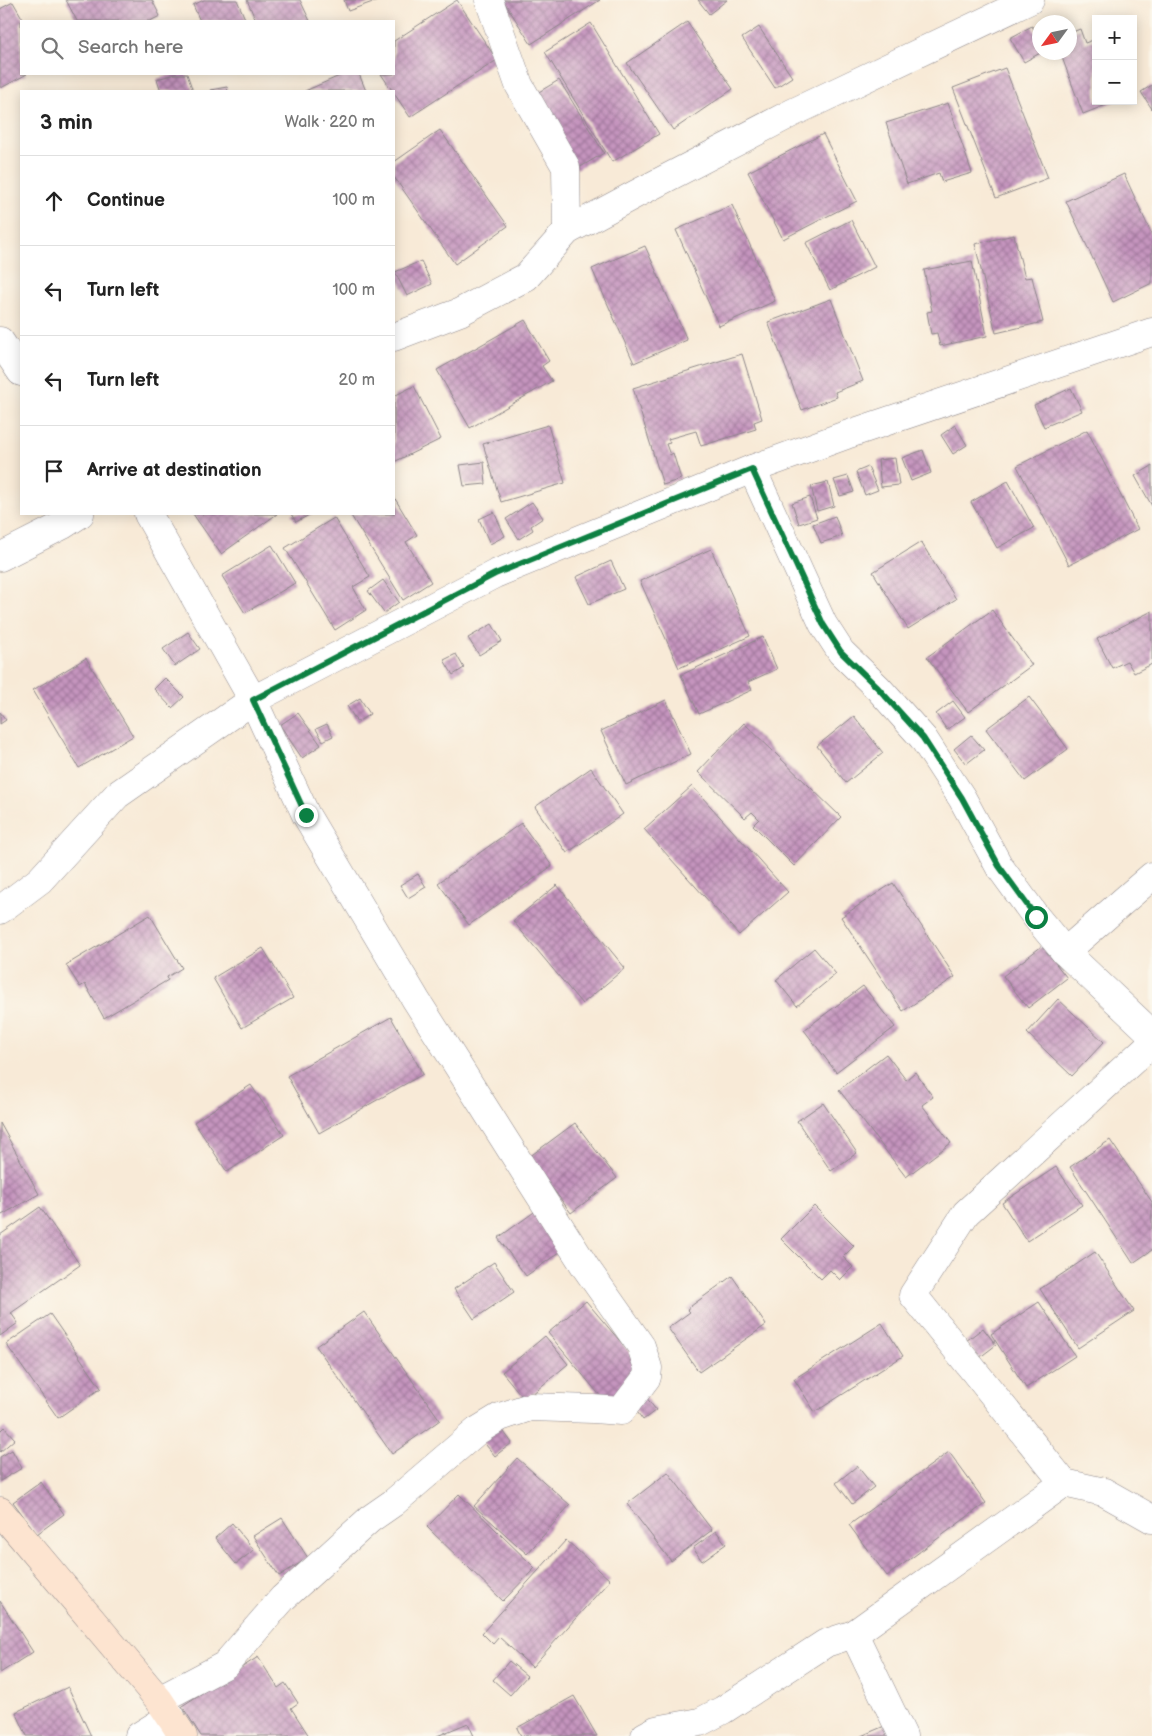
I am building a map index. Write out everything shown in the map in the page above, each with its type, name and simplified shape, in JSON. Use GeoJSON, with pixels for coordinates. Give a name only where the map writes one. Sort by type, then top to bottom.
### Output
{"type":"FeatureCollection","features":[{"type":"Feature","properties":{"kind":"street"},"geometry":{"type":"LineString","coordinates":[[489,0],[519,85],[566,167],[567,231]]}},
{"type":"Feature","properties":{"kind":"street"},"geometry":{"type":"LineString","coordinates":[[395,337],[460,312],[526,277],[567,231],[792,113],[1030,0]]}},
{"type":"Feature","properties":{"kind":"street"},"geometry":{"type":"LineString","coordinates":[[0,910],[40,880],[117,795],[253,700],[495,574],[752,469],[846,435],[1152,332]]}},
{"type":"Feature","properties":{"kind":"street"},"geometry":{"type":"LineString","coordinates":[[1,343],[20,371]]}},
{"type":"Feature","properties":{"kind":"street"},"geometry":{"type":"LineString","coordinates":[[752,469],[823,624],[841,652],[878,688],[923,738],[962,798],[999,866],[1036,917],[1065,952],[1152,1034]]}},
{"type":"Feature","properties":{"kind":"street"},"geometry":{"type":"LineString","coordinates":[[0,558],[78,515]]}},
{"type":"Feature","properties":{"kind":"street"},"geometry":{"type":"LineString","coordinates":[[140,1736],[171,1717],[225,1665],[282,1598],[370,1519],[393,1503],[476,1431],[500,1417],[530,1407],[620,1411],[647,1377],[648,1368],[642,1346],[586,1268],[421,1009],[306,815],[253,700],[149,515]]}},
{"type":"Feature","properties":{"kind":"street"},"geometry":{"type":"LineString","coordinates":[[1065,952],[1152,876]]}},
{"type":"Feature","properties":{"kind":"street"},"geometry":{"type":"LineString","coordinates":[[1152,1043],[966,1213],[914,1295],[1064,1483],[1104,1492],[1152,1519]]}},
{"type":"Feature","properties":{"kind":"street"},"geometry":{"type":"LineString","coordinates":[[645,1736],[656,1730],[700,1722],[723,1710],[826,1643],[854,1634],[1064,1483]]}},
{"type":"Feature","properties":{"kind":"street"},"geometry":{"type":"LineString","coordinates":[[0,1511],[171,1717]]}},
{"type":"Feature","properties":{"kind":"street"},"geometry":{"type":"LineString","coordinates":[[854,1634],[903,1736]]}},
{"type":"Feature","properties":{"kind":"building"},"geometry":{"type":"Polygon","coordinates":[[[66,0],[152,0],[160,16],[152,20],[76,20],[66,0]]]}},
{"type":"Feature","properties":{"kind":"building"},"geometry":{"type":"Polygon","coordinates":[[[204,0],[237,0],[246,20],[200,20],[193,5],[204,0]]]}},
{"type":"Feature","properties":{"kind":"building"},"geometry":{"type":"Polygon","coordinates":[[[247,0],[300,0],[310,20],[256,20],[247,0]]]}},
{"type":"Feature","properties":{"kind":"building"},"geometry":{"type":"Polygon","coordinates":[[[344,0],[378,0],[348,11],[344,0]]]}},
{"type":"Feature","properties":{"kind":"building"},"geometry":{"type":"Polygon","coordinates":[[[457,0],[497,60],[410,117],[395,95],[395,90],[392,90],[382,75],[395,75],[395,40],[457,0]]]}},
{"type":"Feature","properties":{"kind":"building"},"geometry":{"type":"Polygon","coordinates":[[[503,0],[600,0],[531,44],[503,0]]]}},
{"type":"Feature","properties":{"kind":"building"},"geometry":{"type":"Polygon","coordinates":[[[698,0],[727,0],[709,14],[698,0]]]}},
{"type":"Feature","properties":{"kind":"building"},"geometry":{"type":"Polygon","coordinates":[[[13,2],[23,20],[20,20],[20,75],[25,75],[1,88],[0,86],[0,9],[13,2]]]}},
{"type":"Feature","properties":{"kind":"building"},"geometry":{"type":"Polygon","coordinates":[[[687,22],[733,89],[673,130],[627,63],[687,22]]]}},
{"type":"Feature","properties":{"kind":"building"},"geometry":{"type":"Polygon","coordinates":[[[591,23],[659,134],[612,162],[545,52],[591,23]]]}},
{"type":"Feature","properties":{"kind":"building"},"geometry":{"type":"Polygon","coordinates":[[[1032,26],[1032,58],[1024,62],[1010,38],[1032,26]]]}},
{"type":"Feature","properties":{"kind":"building"},"geometry":{"type":"Polygon","coordinates":[[[759,27],[792,77],[775,88],[742,38],[759,27]]]}},
{"type":"Feature","properties":{"kind":"building"},"geometry":{"type":"Polygon","coordinates":[[[1080,29],[1085,43],[1092,40],[1092,105],[1106,105],[1083,114],[1063,60],[1077,60],[1077,30],[1080,29]]]}},
{"type":"Feature","properties":{"kind":"building"},"geometry":{"type":"Polygon","coordinates":[[[1005,68],[1048,178],[996,198],[953,88],[1005,68]]]}},
{"type":"Feature","properties":{"kind":"building"},"geometry":{"type":"Polygon","coordinates":[[[171,75],[187,75],[193,90],[161,90],[157,79],[171,75]]]}},
{"type":"Feature","properties":{"kind":"building"},"geometry":{"type":"Polygon","coordinates":[[[342,75],[359,75],[366,90],[307,90],[342,75]]]}},
{"type":"Feature","properties":{"kind":"building"},"geometry":{"type":"Polygon","coordinates":[[[559,80],[604,153],[577,169],[532,96],[559,80]]]}},
{"type":"Feature","properties":{"kind":"building"},"geometry":{"type":"Polygon","coordinates":[[[1152,85],[1152,109],[1141,92],[1152,85]]]}},
{"type":"Feature","properties":{"kind":"building"},"geometry":{"type":"Polygon","coordinates":[[[227,87],[228,90],[210,90],[227,87]]]}},
{"type":"Feature","properties":{"kind":"building"},"geometry":{"type":"Polygon","coordinates":[[[948,103],[972,173],[942,182],[939,173],[907,184],[886,123],[948,103]]]}},
{"type":"Feature","properties":{"kind":"building"},"geometry":{"type":"Polygon","coordinates":[[[440,130],[508,226],[455,264],[395,178],[395,161],[440,130]]]}},
{"type":"Feature","properties":{"kind":"building"},"geometry":{"type":"Polygon","coordinates":[[[823,134],[857,201],[783,239],[748,172],[823,134]]]}},
{"type":"Feature","properties":{"kind":"building"},"geometry":{"type":"Polygon","coordinates":[[[1124,174],[1152,235],[1152,283],[1113,302],[1066,201],[1124,174]]]}},
{"type":"Feature","properties":{"kind":"building"},"geometry":{"type":"Polygon","coordinates":[[[732,205],[775,301],[719,326],[676,230],[732,205]]]}},
{"type":"Feature","properties":{"kind":"building"},"geometry":{"type":"Polygon","coordinates":[[[851,220],[875,267],[830,290],[806,243],[851,220]]]}},
{"type":"Feature","properties":{"kind":"building"},"geometry":{"type":"Polygon","coordinates":[[[1014,235],[1025,278],[1032,277],[1043,322],[996,333],[975,244],[1014,235]]]}},
{"type":"Feature","properties":{"kind":"building"},"geometry":{"type":"Polygon","coordinates":[[[645,246],[687,340],[634,363],[592,269],[645,246]]]}},
{"type":"Feature","properties":{"kind":"building"},"geometry":{"type":"Polygon","coordinates":[[[421,261],[432,284],[407,296],[395,272],[421,261]]]}},
{"type":"Feature","properties":{"kind":"building"},"geometry":{"type":"Polygon","coordinates":[[[972,261],[987,336],[940,346],[937,333],[931,334],[927,312],[932,311],[924,270],[972,261]]]}},
{"type":"Feature","properties":{"kind":"building"},"geometry":{"type":"Polygon","coordinates":[[[831,299],[863,381],[835,392],[837,397],[802,410],[768,322],[831,299]]]}},
{"type":"Feature","properties":{"kind":"building"},"geometry":{"type":"Polygon","coordinates":[[[525,320],[549,361],[542,366],[552,381],[470,428],[437,370],[525,320]]]}},
{"type":"Feature","properties":{"kind":"building"},"geometry":{"type":"Polygon","coordinates":[[[742,354],[762,419],[754,422],[756,429],[701,446],[696,431],[668,439],[670,443],[666,444],[670,455],[673,453],[681,479],[663,485],[633,388],[742,354]]]}},
{"type":"Feature","properties":{"kind":"building"},"geometry":{"type":"Polygon","coordinates":[[[414,386],[441,439],[395,462],[395,396],[414,386]]]}},
{"type":"Feature","properties":{"kind":"building"},"geometry":{"type":"Polygon","coordinates":[[[1071,388],[1082,411],[1044,427],[1034,405],[1071,388]]]}},
{"type":"Feature","properties":{"kind":"building"},"geometry":{"type":"Polygon","coordinates":[[[548,425],[565,483],[501,502],[483,444],[548,425]]]}},
{"type":"Feature","properties":{"kind":"building"},"geometry":{"type":"Polygon","coordinates":[[[955,425],[967,445],[953,454],[941,435],[955,425]]]}},
{"type":"Feature","properties":{"kind":"building"},"geometry":{"type":"Polygon","coordinates":[[[1087,430],[1138,529],[1069,565],[1017,466],[1087,430]]]}},
{"type":"Feature","properties":{"kind":"building"},"geometry":{"type":"Polygon","coordinates":[[[923,450],[931,473],[911,481],[902,458],[923,450]]]}},
{"type":"Feature","properties":{"kind":"building"},"geometry":{"type":"Polygon","coordinates":[[[895,458],[899,485],[881,487],[878,460],[895,458]]]}},
{"type":"Feature","properties":{"kind":"building"},"geometry":{"type":"Polygon","coordinates":[[[484,462],[486,484],[464,486],[460,465],[484,462]]]}},
{"type":"Feature","properties":{"kind":"building"},"geometry":{"type":"Polygon","coordinates":[[[1152,466],[1152,506],[1135,476],[1152,466]]]}},
{"type":"Feature","properties":{"kind":"building"},"geometry":{"type":"Polygon","coordinates":[[[868,467],[878,490],[865,495],[856,472],[868,467]]]}},
{"type":"Feature","properties":{"kind":"building"},"geometry":{"type":"Polygon","coordinates":[[[848,476],[854,492],[840,496],[834,480],[848,476]]]}},
{"type":"Feature","properties":{"kind":"building"},"geometry":{"type":"Polygon","coordinates":[[[1008,481],[1034,528],[997,548],[971,502],[1008,481]]]}},
{"type":"Feature","properties":{"kind":"building"},"geometry":{"type":"Polygon","coordinates":[[[828,482],[834,506],[817,511],[811,486],[828,482]]]}},
{"type":"Feature","properties":{"kind":"building"},"geometry":{"type":"Polygon","coordinates":[[[810,497],[817,518],[799,524],[792,503],[810,497]]]}},
{"type":"Feature","properties":{"kind":"building"},"geometry":{"type":"Polygon","coordinates":[[[395,499],[417,535],[406,542],[431,582],[403,600],[351,515],[395,515],[395,499]]]}},
{"type":"Feature","properties":{"kind":"building"},"geometry":{"type":"Polygon","coordinates":[[[532,502],[543,518],[531,526],[533,530],[519,539],[506,519],[532,502]]]}},
{"type":"Feature","properties":{"kind":"building"},"geometry":{"type":"Polygon","coordinates":[[[494,512],[505,536],[490,544],[479,519],[494,512]]]}},
{"type":"Feature","properties":{"kind":"building"},"geometry":{"type":"Polygon","coordinates":[[[194,515],[276,515],[221,554],[194,515]]]}},
{"type":"Feature","properties":{"kind":"building"},"geometry":{"type":"Polygon","coordinates":[[[292,515],[309,515],[296,522],[292,515]]]}},
{"type":"Feature","properties":{"kind":"building"},"geometry":{"type":"Polygon","coordinates":[[[835,516],[842,536],[821,543],[813,524],[835,516]]]}},
{"type":"Feature","properties":{"kind":"building"},"geometry":{"type":"Polygon","coordinates":[[[334,518],[370,577],[353,587],[366,610],[335,630],[285,548],[334,518]]]}},
{"type":"Feature","properties":{"kind":"building"},"geometry":{"type":"Polygon","coordinates":[[[921,542],[956,599],[908,629],[873,572],[921,542]]]}},
{"type":"Feature","properties":{"kind":"building"},"geometry":{"type":"Polygon","coordinates":[[[272,545],[295,583],[245,613],[222,576],[272,545]]]}},
{"type":"Feature","properties":{"kind":"building"},"geometry":{"type":"Polygon","coordinates":[[[711,549],[750,636],[679,668],[640,581],[711,549]]]}},
{"type":"Feature","properties":{"kind":"building"},"geometry":{"type":"Polygon","coordinates":[[[611,561],[624,589],[589,604],[576,577],[611,561]]]}},
{"type":"Feature","properties":{"kind":"building"},"geometry":{"type":"Polygon","coordinates":[[[383,580],[399,602],[384,613],[368,591],[383,580]]]}},
{"type":"Feature","properties":{"kind":"building"},"geometry":{"type":"Polygon","coordinates":[[[992,610],[1032,665],[968,712],[927,657],[992,610]]]}},
{"type":"Feature","properties":{"kind":"building"},"geometry":{"type":"Polygon","coordinates":[[[1152,611],[1152,664],[1134,673],[1127,661],[1112,668],[1097,639],[1152,611]]]}},
{"type":"Feature","properties":{"kind":"building"},"geometry":{"type":"Polygon","coordinates":[[[492,624],[502,641],[479,655],[468,638],[492,624]]]}},
{"type":"Feature","properties":{"kind":"building"},"geometry":{"type":"Polygon","coordinates":[[[188,632],[200,649],[175,666],[163,649],[188,632]]]}},
{"type":"Feature","properties":{"kind":"building"},"geometry":{"type":"Polygon","coordinates":[[[763,637],[777,669],[748,682],[752,690],[699,714],[681,675],[763,637]]]}},
{"type":"Feature","properties":{"kind":"building"},"geometry":{"type":"Polygon","coordinates":[[[456,654],[464,668],[453,675],[444,660],[456,654]]]}},
{"type":"Feature","properties":{"kind":"building"},"geometry":{"type":"Polygon","coordinates":[[[86,658],[133,736],[79,768],[33,690],[86,658]]]}},
{"type":"Feature","properties":{"kind":"building"},"geometry":{"type":"Polygon","coordinates":[[[165,678],[184,697],[172,708],[154,689],[165,678]]]}},
{"type":"Feature","properties":{"kind":"building"},"geometry":{"type":"Polygon","coordinates":[[[1029,697],[1068,749],[1025,781],[986,729],[1029,697]]]}},
{"type":"Feature","properties":{"kind":"building"},"geometry":{"type":"Polygon","coordinates":[[[360,698],[370,714],[357,722],[347,706],[360,698]]]}},
{"type":"Feature","properties":{"kind":"building"},"geometry":{"type":"Polygon","coordinates":[[[666,700],[691,754],[626,785],[601,731],[666,700]]]}},
{"type":"Feature","properties":{"kind":"building"},"geometry":{"type":"Polygon","coordinates":[[[953,701],[965,717],[947,730],[936,714],[953,701]]]}},
{"type":"Feature","properties":{"kind":"building"},"geometry":{"type":"Polygon","coordinates":[[[0,712],[6,720],[0,724],[0,712]]]}},
{"type":"Feature","properties":{"kind":"building"},"geometry":{"type":"Polygon","coordinates":[[[298,713],[321,745],[302,758],[280,725],[298,713]]]}},
{"type":"Feature","properties":{"kind":"building"},"geometry":{"type":"Polygon","coordinates":[[[854,716],[883,753],[846,783],[817,746],[854,716]]]}},
{"type":"Feature","properties":{"kind":"building"},"geometry":{"type":"Polygon","coordinates":[[[744,723],[841,817],[794,866],[753,825],[759,819],[752,812],[745,818],[698,772],[744,723]]]}},
{"type":"Feature","properties":{"kind":"building"},"geometry":{"type":"Polygon","coordinates":[[[327,724],[333,736],[323,741],[316,729],[327,724]]]}},
{"type":"Feature","properties":{"kind":"building"},"geometry":{"type":"Polygon","coordinates":[[[971,735],[984,750],[966,764],[954,749],[971,735]]]}},
{"type":"Feature","properties":{"kind":"building"},"geometry":{"type":"Polygon","coordinates":[[[591,768],[623,814],[567,853],[535,807],[591,768]]]}},
{"type":"Feature","properties":{"kind":"building"},"geometry":{"type":"Polygon","coordinates":[[[692,786],[788,892],[739,935],[644,829],[692,786]]]}},
{"type":"Feature","properties":{"kind":"building"},"geometry":{"type":"Polygon","coordinates":[[[521,823],[552,866],[469,925],[438,883],[521,823]]]}},
{"type":"Feature","properties":{"kind":"building"},"geometry":{"type":"Polygon","coordinates":[[[418,874],[426,887],[408,898],[400,885],[418,874]]]}},
{"type":"Feature","properties":{"kind":"building"},"geometry":{"type":"Polygon","coordinates":[[[893,883],[955,977],[903,1011],[841,917],[893,883]]]}},
{"type":"Feature","properties":{"kind":"building"},"geometry":{"type":"Polygon","coordinates":[[[557,885],[625,968],[582,1004],[513,921],[557,885]]]}},
{"type":"Feature","properties":{"kind":"building"},"geometry":{"type":"Polygon","coordinates":[[[150,915],[182,968],[167,977],[168,980],[104,1018],[85,984],[80,987],[66,965],[150,915]]]}},
{"type":"Feature","properties":{"kind":"building"},"geometry":{"type":"Polygon","coordinates":[[[1042,946],[1067,978],[1028,1008],[1003,976],[1042,946]]]}},
{"type":"Feature","properties":{"kind":"building"},"geometry":{"type":"Polygon","coordinates":[[[263,948],[293,998],[242,1028],[213,978],[263,948]]]}},
{"type":"Feature","properties":{"kind":"building"},"geometry":{"type":"Polygon","coordinates":[[[814,948],[836,974],[797,1006],[776,980],[814,948]]]}},
{"type":"Feature","properties":{"kind":"building"},"geometry":{"type":"Polygon","coordinates":[[[863,986],[895,1027],[836,1072],[804,1030],[863,986]]]}},
{"type":"Feature","properties":{"kind":"building"},"geometry":{"type":"Polygon","coordinates":[[[1058,999],[1104,1042],[1072,1076],[1027,1033],[1058,999]]]}},
{"type":"Feature","properties":{"kind":"building"},"geometry":{"type":"Polygon","coordinates":[[[391,1017],[423,1074],[319,1133],[287,1076],[391,1017]]]}},
{"type":"Feature","properties":{"kind":"building"},"geometry":{"type":"Polygon","coordinates":[[[886,1054],[906,1080],[915,1072],[933,1097],[922,1105],[951,1143],[906,1177],[839,1090],[886,1054]]]}},
{"type":"Feature","properties":{"kind":"building"},"geometry":{"type":"Polygon","coordinates":[[[251,1085],[284,1135],[227,1172],[194,1122],[251,1085]]]}},
{"type":"Feature","properties":{"kind":"building"},"geometry":{"type":"Polygon","coordinates":[[[823,1103],[857,1153],[831,1171],[797,1121],[823,1103]]]}},
{"type":"Feature","properties":{"kind":"building"},"geometry":{"type":"Polygon","coordinates":[[[0,1123],[39,1194],[0,1216],[0,1123]]]}},
{"type":"Feature","properties":{"kind":"building"},"geometry":{"type":"Polygon","coordinates":[[[575,1123],[617,1178],[571,1213],[529,1157],[575,1123]]]}},
{"type":"Feature","properties":{"kind":"building"},"geometry":{"type":"Polygon","coordinates":[[[1110,1140],[1152,1202],[1152,1250],[1133,1263],[1070,1167],[1110,1140]]]}},
{"type":"Feature","properties":{"kind":"building"},"geometry":{"type":"Polygon","coordinates":[[[1056,1167],[1082,1205],[1027,1241],[1002,1203],[1056,1167]]]}},
{"type":"Feature","properties":{"kind":"building"},"geometry":{"type":"Polygon","coordinates":[[[814,1206],[854,1246],[843,1257],[853,1267],[840,1280],[830,1270],[821,1279],[781,1239],[814,1206]]]}},
{"type":"Feature","properties":{"kind":"building"},"geometry":{"type":"Polygon","coordinates":[[[40,1207],[80,1265],[11,1313],[18,1323],[0,1336],[0,1235],[40,1207]]]}},
{"type":"Feature","properties":{"kind":"building"},"geometry":{"type":"Polygon","coordinates":[[[537,1210],[564,1249],[526,1276],[498,1238],[537,1210]]]}},
{"type":"Feature","properties":{"kind":"building"},"geometry":{"type":"Polygon","coordinates":[[[1095,1252],[1134,1311],[1078,1348],[1040,1289],[1095,1252]]]}},
{"type":"Feature","properties":{"kind":"building"},"geometry":{"type":"Polygon","coordinates":[[[494,1262],[514,1292],[474,1319],[454,1289],[494,1262]]]}},
{"type":"Feature","properties":{"kind":"building"},"geometry":{"type":"Polygon","coordinates":[[[732,1276],[766,1325],[699,1372],[668,1328],[690,1312],[687,1309],[732,1276]]]}},
{"type":"Feature","properties":{"kind":"building"},"geometry":{"type":"Polygon","coordinates":[[[586,1301],[646,1372],[607,1404],[548,1333],[586,1301]]]}},
{"type":"Feature","properties":{"kind":"building"},"geometry":{"type":"Polygon","coordinates":[[[1039,1302],[1075,1356],[1026,1388],[991,1334],[1039,1302]]]}},
{"type":"Feature","properties":{"kind":"building"},"geometry":{"type":"Polygon","coordinates":[[[364,1312],[440,1420],[392,1454],[316,1346],[364,1312]]]}},
{"type":"Feature","properties":{"kind":"building"},"geometry":{"type":"Polygon","coordinates":[[[50,1314],[101,1388],[58,1418],[6,1344],[50,1314]]]}},
{"type":"Feature","properties":{"kind":"building"},"geometry":{"type":"Polygon","coordinates":[[[882,1323],[903,1356],[815,1412],[794,1379],[882,1323]]]}},
{"type":"Feature","properties":{"kind":"building"},"geometry":{"type":"Polygon","coordinates":[[[983,1328],[996,1345],[979,1358],[966,1341],[983,1328]]]}},
{"type":"Feature","properties":{"kind":"building"},"geometry":{"type":"Polygon","coordinates":[[[545,1336],[568,1364],[525,1400],[502,1372],[545,1336]]]}},
{"type":"Feature","properties":{"kind":"building"},"geometry":{"type":"Polygon","coordinates":[[[643,1393],[656,1410],[643,1420],[630,1402],[643,1393]]]}},
{"type":"Feature","properties":{"kind":"building"},"geometry":{"type":"Polygon","coordinates":[[[499,1425],[512,1443],[495,1456],[481,1439],[499,1425]]]}},
{"type":"Feature","properties":{"kind":"building"},"geometry":{"type":"Polygon","coordinates":[[[4,1427],[15,1439],[0,1452],[0,1431],[4,1427]]]}},
{"type":"Feature","properties":{"kind":"building"},"geometry":{"type":"Polygon","coordinates":[[[12,1450],[22,1468],[0,1481],[0,1457],[12,1450]]]}},
{"type":"Feature","properties":{"kind":"building"},"geometry":{"type":"Polygon","coordinates":[[[949,1452],[986,1503],[887,1576],[849,1525],[949,1452]]]}},
{"type":"Feature","properties":{"kind":"building"},"geometry":{"type":"Polygon","coordinates":[[[517,1458],[570,1505],[527,1554],[474,1506],[517,1458]]]}},
{"type":"Feature","properties":{"kind":"building"},"geometry":{"type":"Polygon","coordinates":[[[857,1466],[874,1487],[852,1504],[836,1483],[857,1466]]]}},
{"type":"Feature","properties":{"kind":"building"},"geometry":{"type":"Polygon","coordinates":[[[668,1472],[712,1530],[671,1561],[627,1504],[668,1472]]]}},
{"type":"Feature","properties":{"kind":"building"},"geometry":{"type":"Polygon","coordinates":[[[41,1482],[64,1514],[37,1534],[13,1502],[41,1482]]]}},
{"type":"Feature","properties":{"kind":"building"},"geometry":{"type":"Polygon","coordinates":[[[459,1494],[535,1568],[503,1601],[427,1527],[459,1494]]]}},
{"type":"Feature","properties":{"kind":"building"},"geometry":{"type":"Polygon","coordinates":[[[282,1518],[308,1558],[279,1576],[253,1536],[282,1518]]]}},
{"type":"Feature","properties":{"kind":"building"},"geometry":{"type":"Polygon","coordinates":[[[232,1523],[254,1550],[236,1564],[215,1538],[232,1523]]]}},
{"type":"Feature","properties":{"kind":"building"},"geometry":{"type":"Polygon","coordinates":[[[716,1531],[726,1544],[702,1561],[693,1548],[716,1531]]]}},
{"type":"Feature","properties":{"kind":"building"},"geometry":{"type":"Polygon","coordinates":[[[566,1540],[610,1580],[532,1667],[499,1637],[493,1644],[482,1633],[566,1540]]]}},
{"type":"Feature","properties":{"kind":"building"},"geometry":{"type":"Polygon","coordinates":[[[0,1601],[33,1652],[0,1673],[0,1601]]]}},
{"type":"Feature","properties":{"kind":"building"},"geometry":{"type":"Polygon","coordinates":[[[258,1657],[278,1688],[285,1683],[298,1703],[291,1708],[309,1736],[201,1736],[182,1706],[258,1657]]]}},
{"type":"Feature","properties":{"kind":"building"},"geometry":{"type":"Polygon","coordinates":[[[509,1661],[527,1676],[510,1695],[493,1680],[509,1661]]]}},
{"type":"Feature","properties":{"kind":"building"},"geometry":{"type":"Polygon","coordinates":[[[68,1687],[91,1736],[27,1736],[16,1712],[68,1687]]]}},
{"type":"Feature","properties":{"kind":"building"},"geometry":{"type":"Polygon","coordinates":[[[574,1696],[597,1736],[521,1736],[517,1728],[574,1696]]]}},
{"type":"Feature","properties":{"kind":"building"},"geometry":{"type":"Polygon","coordinates":[[[894,1722],[900,1736],[861,1736],[894,1722]]]}},
{"type":"Feature","properties":{"kind":"building"},"geometry":{"type":"Polygon","coordinates":[[[468,1723],[474,1736],[437,1736],[468,1723]]]}},
{"type":"Feature","properties":{"kind":"route"},"geometry":{"type":"LineString","coordinates":[[306,815],[253,700],[495,574],[752,469],[823,624],[841,652],[878,688],[923,738],[962,798],[999,866],[1036,917]]}}]}
